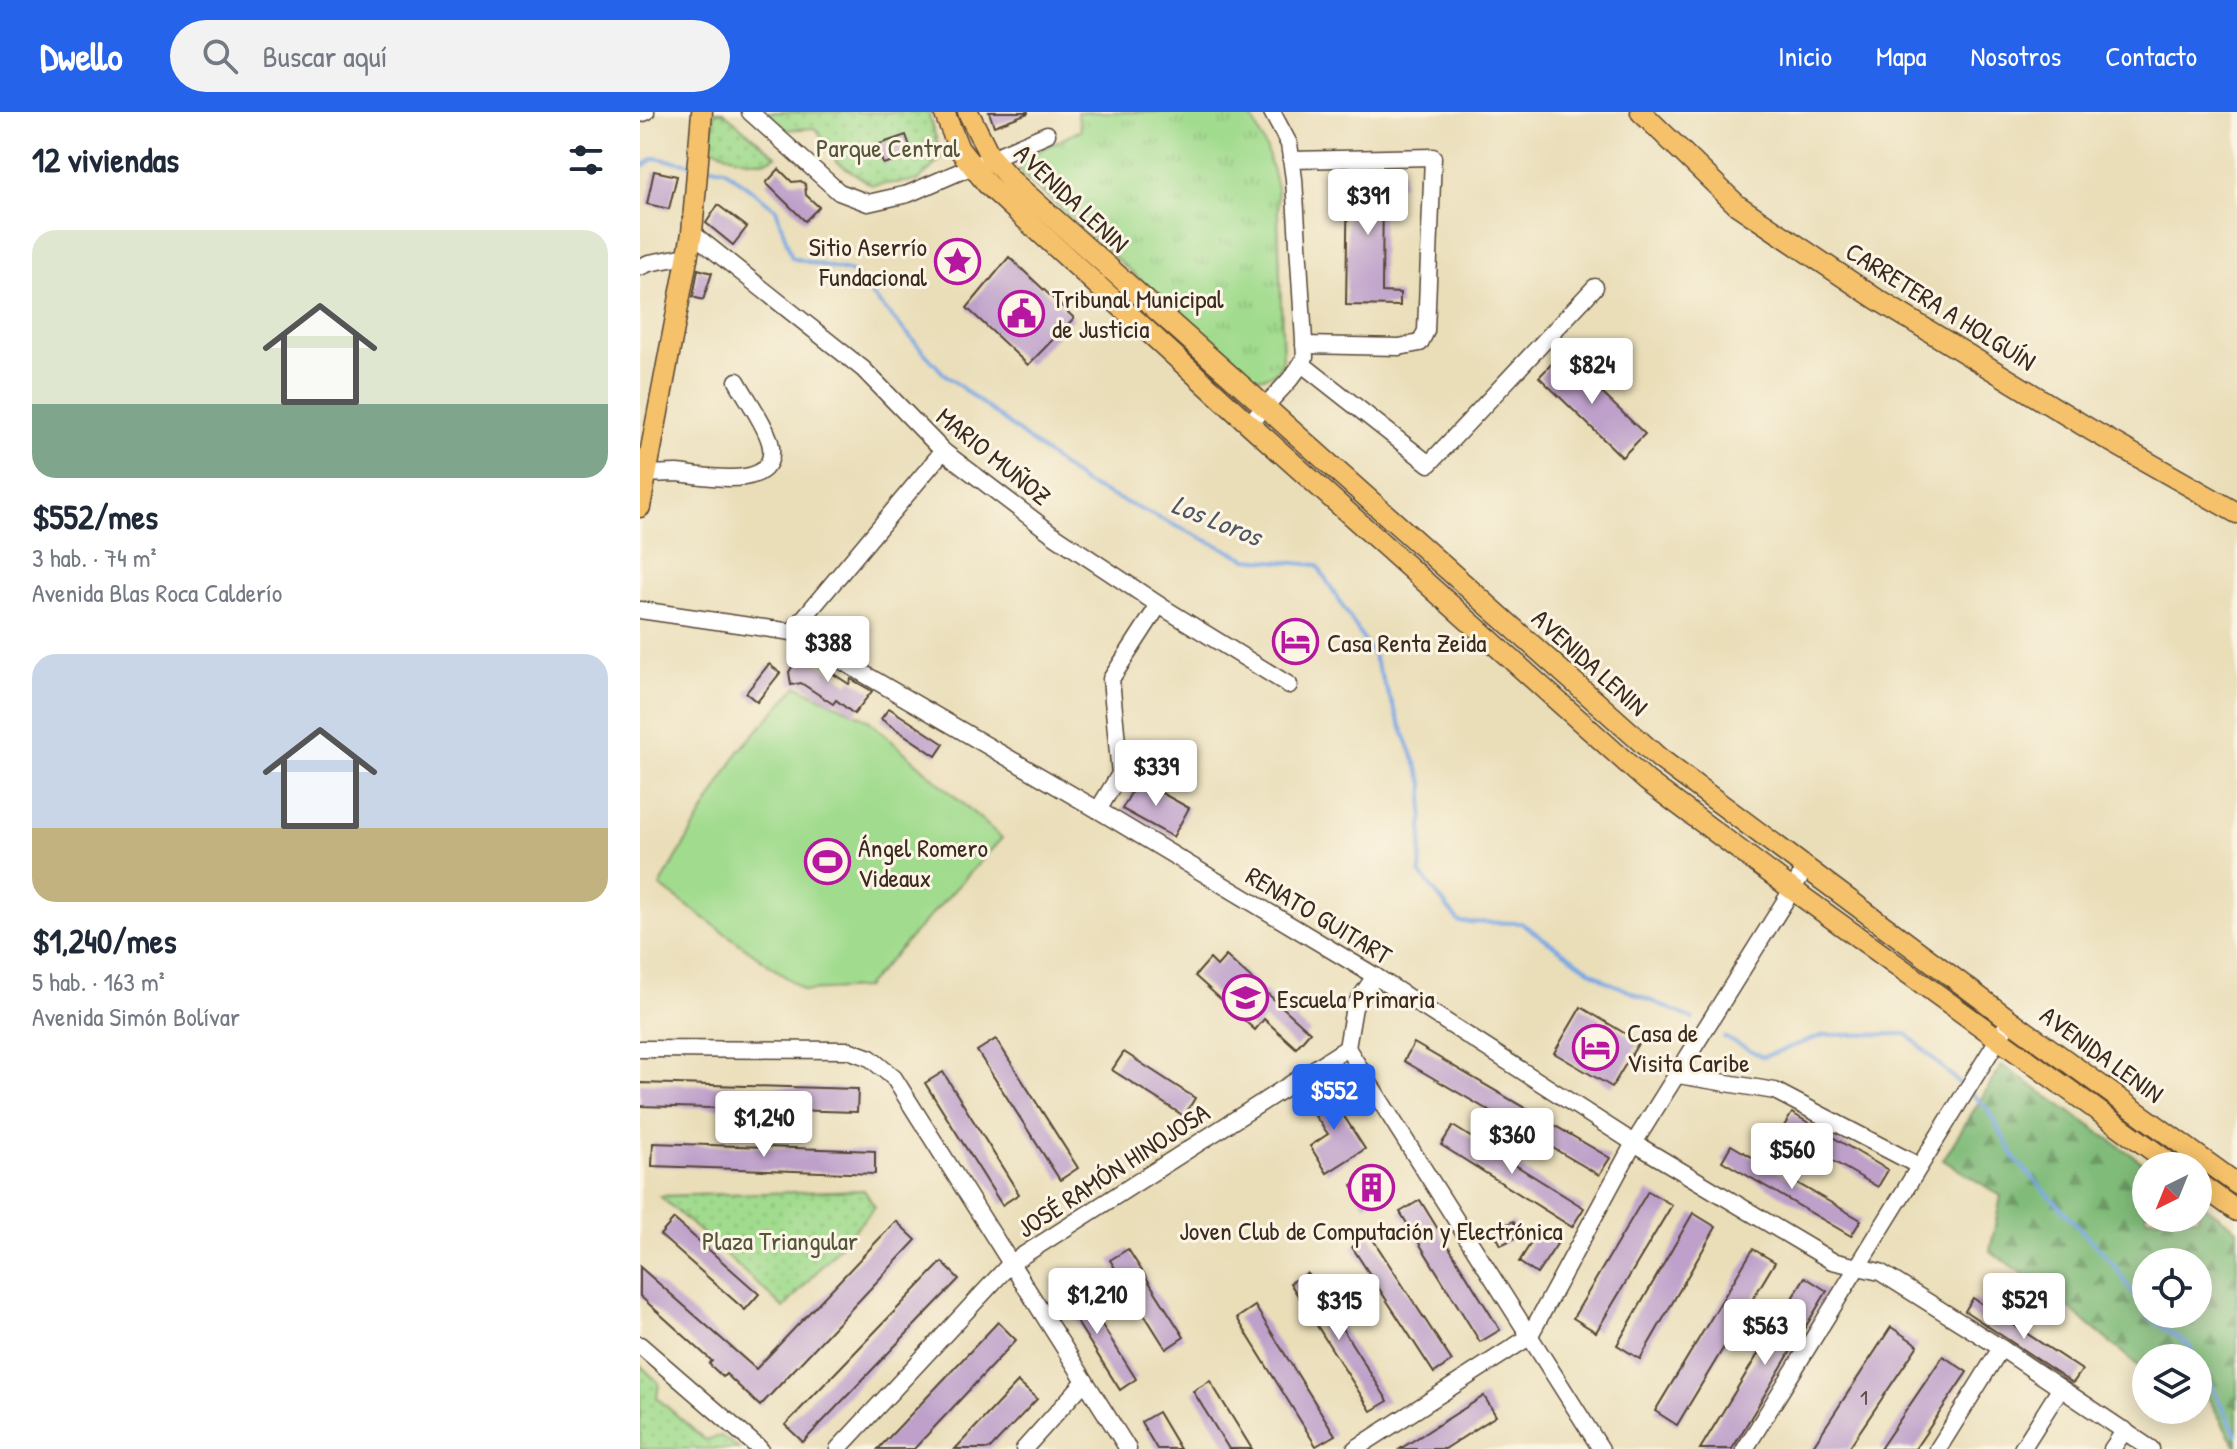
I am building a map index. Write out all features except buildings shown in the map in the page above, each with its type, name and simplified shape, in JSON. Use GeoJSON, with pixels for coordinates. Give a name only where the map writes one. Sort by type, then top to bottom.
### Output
{"type":"FeatureCollection","features":[{"type":"Feature","properties":{"kind":"main road","name":"AVENIDA LENIN"},"geometry":{"type":"LineString","coordinates":[[944,112],[959,149],[970,166],[1249,424],[1647,781],[2154,1152]]}},
{"type":"Feature","properties":{"kind":"main road","name":"AVENIDA LENIN"},"geometry":{"type":"LineString","coordinates":[[968,112],[991,158],[1013,182],[1659,758],[1805,869],[2237,1184]]}},
{"type":"Feature","properties":{"kind":"main road","name":"CARRETERA A HOLGUÍN"},"geometry":{"type":"LineString","coordinates":[[1641,112],[1737,205],[1862,289],[2091,430],[2237,513]]}},
{"type":"Feature","properties":{"kind":"main road"},"geometry":{"type":"LineString","coordinates":[[640,507],[644,473],[692,233],[700,119]]}},
{"type":"Feature","properties":{"kind":"main road"},"geometry":{"type":"LineString","coordinates":[[2212,1193],[2237,1211]]}},
{"type":"Feature","properties":{"kind":"street"},"geometry":{"type":"LineString","coordinates":[[640,114],[646,112]]}},
{"type":"Feature","properties":{"kind":"street"},"geometry":{"type":"LineString","coordinates":[[750,112],[839,192],[868,203],[908,194],[1047,134]]}},
{"type":"Feature","properties":{"kind":"street"},"geometry":{"type":"LineString","coordinates":[[1249,424],[1298,371],[1305,357],[1289,144],[1272,112]]}},
{"type":"Feature","properties":{"kind":"street"},"geometry":{"type":"LineString","coordinates":[[1291,160],[1433,157],[1426,331],[1420,343],[1399,347],[1304,345]]}},
{"type":"Feature","properties":{"kind":"street","name":"MARIO MUÑOZ"},"geometry":{"type":"LineString","coordinates":[[692,233],[863,369],[943,451],[1051,533],[1159,605],[1289,685]]}},
{"type":"Feature","properties":{"kind":"street"},"geometry":{"type":"LineString","coordinates":[[640,267],[687,256]]}},
{"type":"Feature","properties":{"kind":"street"},"geometry":{"type":"LineString","coordinates":[[1302,364],[1429,464],[1595,287]]}},
{"type":"Feature","properties":{"kind":"street"},"geometry":{"type":"LineString","coordinates":[[644,473],[728,479],[745,477],[762,470],[770,458],[771,446],[737,381]]}},
{"type":"Feature","properties":{"kind":"street"},"geometry":{"type":"LineString","coordinates":[[792,632],[943,451]]}},
{"type":"Feature","properties":{"kind":"street"},"geometry":{"type":"LineString","coordinates":[[1098,810],[1120,774],[1111,679],[1159,605]]}},
{"type":"Feature","properties":{"kind":"street","name":"RENATO GUITART"},"geometry":{"type":"LineString","coordinates":[[640,610],[792,632],[1375,976],[1634,1143],[1832,1261],[1880,1272],[2001,1348],[2151,1449]]}},
{"type":"Feature","properties":{"kind":"street"},"geometry":{"type":"LineString","coordinates":[[1355,1449],[1529,1337],[1634,1143],[1805,869]]}},
{"type":"Feature","properties":{"kind":"street"},"geometry":{"type":"LineString","coordinates":[[1375,976],[1354,1007],[1347,1048],[1601,1449]]}},
{"type":"Feature","properties":{"kind":"street"},"geometry":{"type":"LineString","coordinates":[[1745,1449],[2010,1020]]}},
{"type":"Feature","properties":{"kind":"street","name":"JOSÉ RAMÓN HINOJOSA"},"geometry":{"type":"LineString","coordinates":[[838,1449],[1011,1263],[1347,1048]]}},
{"type":"Feature","properties":{"kind":"street"},"geometry":{"type":"LineString","coordinates":[[640,1049],[848,1050],[870,1058],[894,1078],[1128,1449]]}},
{"type":"Feature","properties":{"kind":"street"},"geometry":{"type":"LineString","coordinates":[[1678,1075],[1775,1091],[1919,1166]]}},
{"type":"Feature","properties":{"kind":"street"},"geometry":{"type":"LineString","coordinates":[[640,1345],[760,1449]]}},
{"type":"Feature","properties":{"kind":"street"},"geometry":{"type":"LineString","coordinates":[[1938,1449],[2001,1348]]}},
{"type":"Feature","properties":{"kind":"street"},"geometry":{"type":"LineString","coordinates":[[1024,1449],[1085,1381]]}},
{"type":"Feature","properties":{"kind":"street"},"geometry":{"type":"LineString","coordinates":[[2022,1449],[2060,1389]]}},
{"type":"Feature","properties":{"kind":"street"},"geometry":{"type":"LineString","coordinates":[[2112,1449],[2125,1430]]}},
{"type":"Feature","properties":{"kind":"green space"},"geometry":{"type":"Polygon","coordinates":[[[715,112],[723,112],[776,156],[752,161],[710,146],[715,112]]]}},
{"type":"Feature","properties":{"kind":"green space","name":"Parque Central"},"geometry":{"type":"Polygon","coordinates":[[[764,112],[928,112],[942,158],[918,181],[872,185],[836,161],[816,128],[783,130],[764,112]]]}},
{"type":"Feature","properties":{"kind":"green space"},"geometry":{"type":"Polygon","coordinates":[[[1077,112],[1249,112],[1267,150],[1277,187],[1283,361],[1273,373],[1264,377],[1248,376],[1023,175],[1019,169],[1022,159],[1081,130],[1077,112]]]}},
{"type":"Feature","properties":{"kind":"green space","name":"Ángel Romero Videaux"},"geometry":{"type":"Polygon","coordinates":[[[797,686],[867,719],[1002,838],[864,988],[805,991],[660,886],[739,751],[797,686]]]}},
{"type":"Feature","properties":{"kind":"green space"},"geometry":{"type":"Polygon","coordinates":[[[2002,1065],[2132,1155],[2132,1232],[2212,1232],[2212,1211],[2237,1229],[2237,1449],[2212,1405],[2212,1344],[2132,1344],[2132,1361],[2052,1294],[1990,1251],[2001,1196],[1943,1160],[2002,1065]]]}},
{"type":"Feature","properties":{"kind":"green space","name":"Plaza Triangular"},"geometry":{"type":"Polygon","coordinates":[[[864,1190],[875,1207],[784,1308],[660,1196],[864,1190]]]}},
{"type":"Feature","properties":{"kind":"green space"},"geometry":{"type":"Polygon","coordinates":[[[640,1365],[659,1383],[657,1398],[705,1440],[721,1436],[739,1449],[640,1449],[640,1365]]]}},
{"type":"Feature","properties":{"kind":"waterway","name":"Los Loros"},"geometry":{"type":"LineString","coordinates":[[640,168],[654,158],[692,164]]}},
{"type":"Feature","properties":{"kind":"waterway","name":"Los Loros"},"geometry":{"type":"LineString","coordinates":[[705,166],[724,169],[776,209],[792,258],[851,272],[943,373],[1084,483],[1247,559],[1317,565],[1373,655],[1424,784],[1420,873],[1459,922],[1521,923],[1606,981],[1693,1019]]}},
{"type":"Feature","properties":{"kind":"waterway"},"geometry":{"type":"LineString","coordinates":[[1724,1037],[1763,1057],[1824,1035],[1907,1034],[1964,1088]]}},
{"type":"Feature","properties":{"kind":"waterway"},"geometry":{"type":"LineString","coordinates":[[1971,1093],[1987,1108],[2016,1160],[2115,1266],[2148,1317],[2188,1344]]}},
{"type":"Feature","properties":{"kind":"waterway"},"geometry":{"type":"LineString","coordinates":[[2212,1388],[2237,1435]]}},
{"type":"Feature","properties":{"kind":"place","name":"Sitio Aserrío Fundacional"},"geometry":{"type":"Point","coordinates":[958,261]}},
{"type":"Feature","properties":{"kind":"place","name":"Tribunal Municipal de Justicia"},"geometry":{"type":"Point","coordinates":[1021,313]}},
{"type":"Feature","properties":{"kind":"place","name":"Casa Renta Zeida"},"geometry":{"type":"Point","coordinates":[1296,642]}},
{"type":"Feature","properties":{"kind":"place","name":"Ángel Romero Videaux"},"geometry":{"type":"Point","coordinates":[827,862]}},
{"type":"Feature","properties":{"kind":"place","name":"Escuela Primaria"},"geometry":{"type":"Point","coordinates":[1246,998]}},
{"type":"Feature","properties":{"kind":"place","name":"Casa de Visita Caribe"},"geometry":{"type":"Point","coordinates":[1596,1047]}},
{"type":"Feature","properties":{"kind":"place","name":"Joven Club de Computación y Electrónica"},"geometry":{"type":"Point","coordinates":[1371,1187]}}]}
